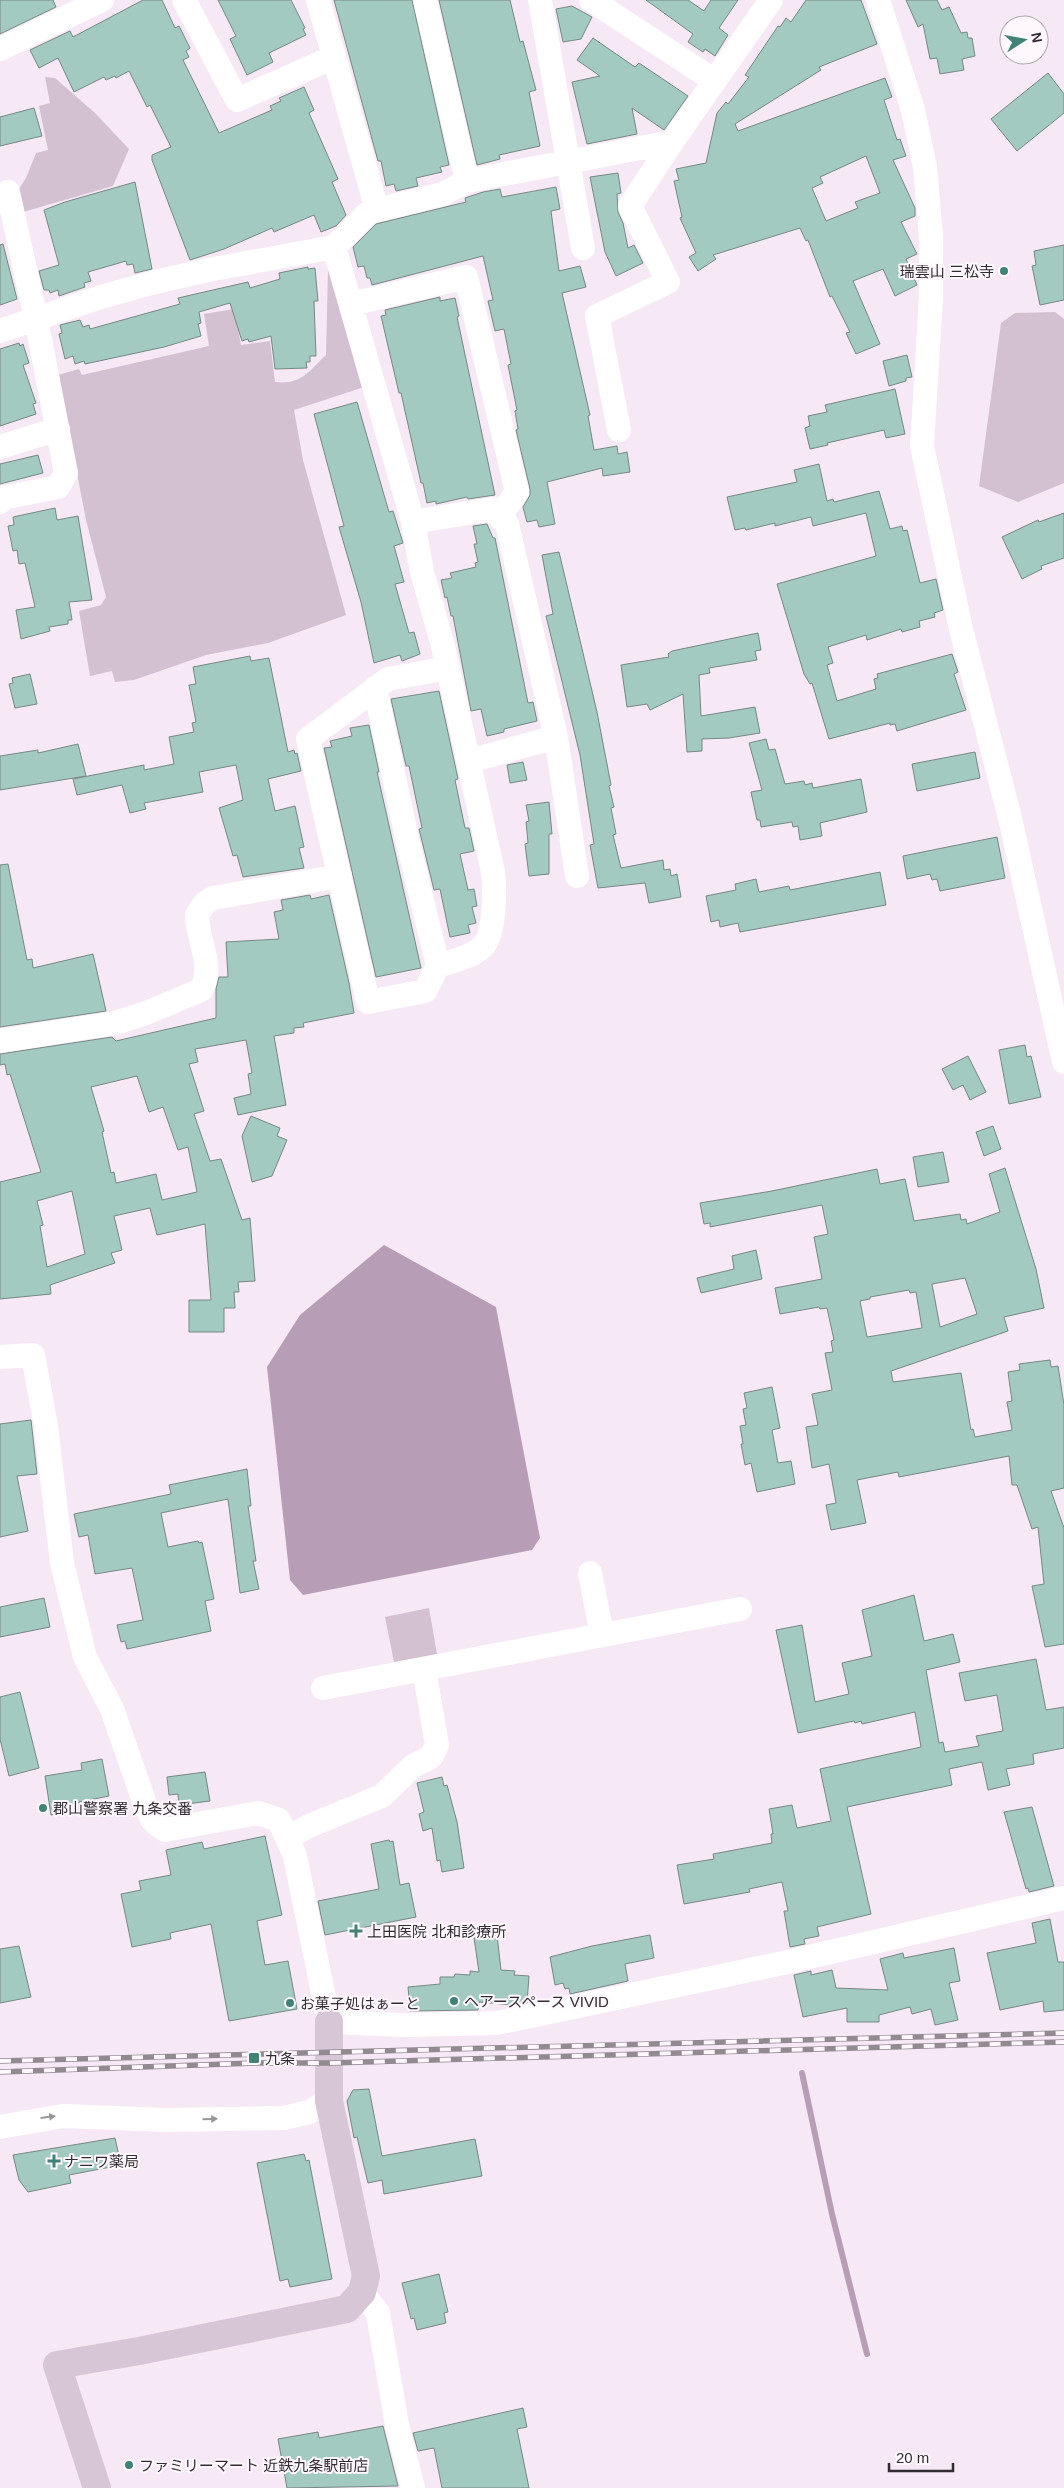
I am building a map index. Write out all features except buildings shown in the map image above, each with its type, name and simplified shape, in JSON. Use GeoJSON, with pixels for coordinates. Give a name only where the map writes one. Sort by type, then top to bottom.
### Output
{"type":"FeatureCollection","features":[{"type":"Feature","properties":{"kind":"street"},"geometry":{"type":"LineString","coordinates":[[0,49],[102,0]]}},
{"type":"Feature","properties":{"kind":"street"},"geometry":{"type":"LineString","coordinates":[[184,0],[237,100],[334,57]]}},
{"type":"Feature","properties":{"kind":"street"},"geometry":{"type":"LineString","coordinates":[[318,0],[378,210]]}},
{"type":"Feature","properties":{"kind":"street"},"geometry":{"type":"LineString","coordinates":[[425,0],[467,181]]}},
{"type":"Feature","properties":{"kind":"street"},"geometry":{"type":"LineString","coordinates":[[540,0],[583,248]]}},
{"type":"Feature","properties":{"kind":"street"},"geometry":{"type":"LineString","coordinates":[[591,0],[714,81]]}},
{"type":"Feature","properties":{"kind":"street"},"geometry":{"type":"LineString","coordinates":[[619,430],[597,316],[668,282],[630,206],[771,0]]}},
{"type":"Feature","properties":{"kind":"street"},"geometry":{"type":"LineString","coordinates":[[878,0],[914,110],[925,167],[931,236],[931,297],[922,446],[961,630],[1010,818],[1064,1062]]}},
{"type":"Feature","properties":{"kind":"street"},"geometry":{"type":"LineString","coordinates":[[0,331],[151,283],[208,270],[334,247],[369,212],[443,194],[467,181],[672,142]]}},
{"type":"Feature","properties":{"kind":"street"},"geometry":{"type":"LineString","coordinates":[[0,502],[2,498],[58,487],[66,473],[36,319],[8,231],[8,192]]}},
{"type":"Feature","properties":{"kind":"street"},"geometry":{"type":"LineString","coordinates":[[334,247],[413,522],[422,572],[448,668],[494,872],[495,892],[488,938],[484,946],[474,952],[438,966]]}},
{"type":"Feature","properties":{"kind":"street"},"geometry":{"type":"LineString","coordinates":[[351,304],[466,277],[517,492],[500,516]]}},
{"type":"Feature","properties":{"kind":"street"},"geometry":{"type":"LineString","coordinates":[[0,447],[58,429]]}},
{"type":"Feature","properties":{"kind":"street"},"geometry":{"type":"LineString","coordinates":[[413,522],[492,509],[507,524],[556,737],[578,876]]}},
{"type":"Feature","properties":{"kind":"street"},"geometry":{"type":"LineString","coordinates":[[375,688],[408,843],[438,966],[425,991],[368,1002],[308,740],[375,688],[388,679],[448,668]]}},
{"type":"Feature","properties":{"kind":"street"},"geometry":{"type":"LineString","coordinates":[[469,761],[556,737]]}},
{"type":"Feature","properties":{"kind":"street"},"geometry":{"type":"LineString","coordinates":[[0,1041],[114,1023],[146,1013],[201,990],[206,972],[206,961],[198,915],[204,904],[213,898],[340,876]]}},
{"type":"Feature","properties":{"kind":"street"},"geometry":{"type":"LineString","coordinates":[[0,1357],[33,1355],[46,1426],[62,1563],[85,1657],[112,1709],[145,1804],[153,1821],[165,1830],[258,1813],[279,1820],[288,1838],[295,1856],[329,2022],[329,2101],[366,2276],[362,2292],[347,2309],[138,2351],[57,2365],[97,2488]]}},
{"type":"Feature","properties":{"kind":"street"},"geometry":{"type":"LineString","coordinates":[[590,1574],[602,1635]]}},
{"type":"Feature","properties":{"kind":"street"},"geometry":{"type":"LineString","coordinates":[[323,1688],[740,1610]]}},
{"type":"Feature","properties":{"kind":"street"},"geometry":{"type":"LineString","coordinates":[[288,1838],[309,1826],[382,1796],[413,1766],[431,1757],[437,1745],[424,1669]]}},
{"type":"Feature","properties":{"kind":"street"},"geometry":{"type":"LineString","coordinates":[[329,2022],[403,2025],[497,2024],[782,1963],[1064,1898]]}},
{"type":"Feature","properties":{"kind":"street"},"geometry":{"type":"LineString","coordinates":[[0,2127],[63,2116],[165,2120],[284,2118],[308,2112],[329,2101]]}},
{"type":"Feature","properties":{"kind":"street"},"geometry":{"type":"LineString","coordinates":[[362,2292],[378,2313],[397,2425],[413,2488]]}},
{"type":"Feature","properties":{"kind":"shaded area"},"geometry":{"type":"Polygon","coordinates":[[[45,77],[55,78],[95,113],[129,149],[113,186],[23,212],[19,189],[26,178],[36,153],[48,150],[39,106],[50,103],[45,77]]]}},
{"type":"Feature","properties":{"kind":"shaded area"},"geometry":{"type":"Polygon","coordinates":[[[331,269],[364,387],[294,410],[303,460],[346,615],[268,643],[206,655],[134,680],[115,682],[112,671],[90,676],[79,611],[101,605],[106,597],[86,520],[58,375],[79,369],[82,375],[209,346],[204,314],[234,309],[241,345],[270,341],[275,382],[298,379],[309,372],[326,355],[328,270],[331,269]]]}},
{"type":"Feature","properties":{"kind":"shaded area"},"geometry":{"type":"Polygon","coordinates":[[[1055,312],[1064,319],[1064,483],[1018,502],[979,486],[1001,323],[1015,313],[1055,312]]]}},
{"type":"Feature","properties":{"kind":"shaded area"},"geometry":{"type":"Polygon","coordinates":[[[384,1245],[496,1307],[540,1538],[532,1550],[303,1595],[290,1580],[267,1367],[300,1315],[384,1245]]]}},
{"type":"Feature","properties":{"kind":"shaded area"},"geometry":{"type":"Polygon","coordinates":[[[429,1608],[437,1654],[394,1662],[385,1617],[429,1608]]]}},
{"type":"Feature","properties":{"kind":"waterway"},"geometry":{"type":"LineString","coordinates":[[802,2073],[832,2214],[867,2354]]}},
{"type":"Feature","properties":{"kind":"railway"},"geometry":{"type":"LineString","coordinates":[[0,2061],[1064,2033]]}},
{"type":"Feature","properties":{"kind":"railway"},"geometry":{"type":"LineString","coordinates":[[0,2072],[255,2063],[330,2063],[1064,2042]]}},
{"type":"Feature","properties":{"kind":"place","name":"瑞雲山 三松寺"},"geometry":{"type":"Point","coordinates":[1004,271]}},
{"type":"Feature","properties":{"kind":"place","name":"郡山警察署 九条交番"},"geometry":{"type":"Point","coordinates":[43,1808]}},
{"type":"Feature","properties":{"kind":"place","name":"上田医院 北和診療所"},"geometry":{"type":"Point","coordinates":[356,1931]}},
{"type":"Feature","properties":{"kind":"place","name":"ヘアースペース VIVID"},"geometry":{"type":"Point","coordinates":[454,2001]}},
{"type":"Feature","properties":{"kind":"place","name":"お菓子処はぁーと"},"geometry":{"type":"Point","coordinates":[290,2003]}},
{"type":"Feature","properties":{"kind":"place","name":"九条"},"geometry":{"type":"Point","coordinates":[254,2058]}},
{"type":"Feature","properties":{"kind":"place","name":"ナニワ薬局"},"geometry":{"type":"Point","coordinates":[54,2161]}},
{"type":"Feature","properties":{"kind":"place","name":"ファミリーマート 近鉄九条駅前店"},"geometry":{"type":"Point","coordinates":[129,2465]}}]}
